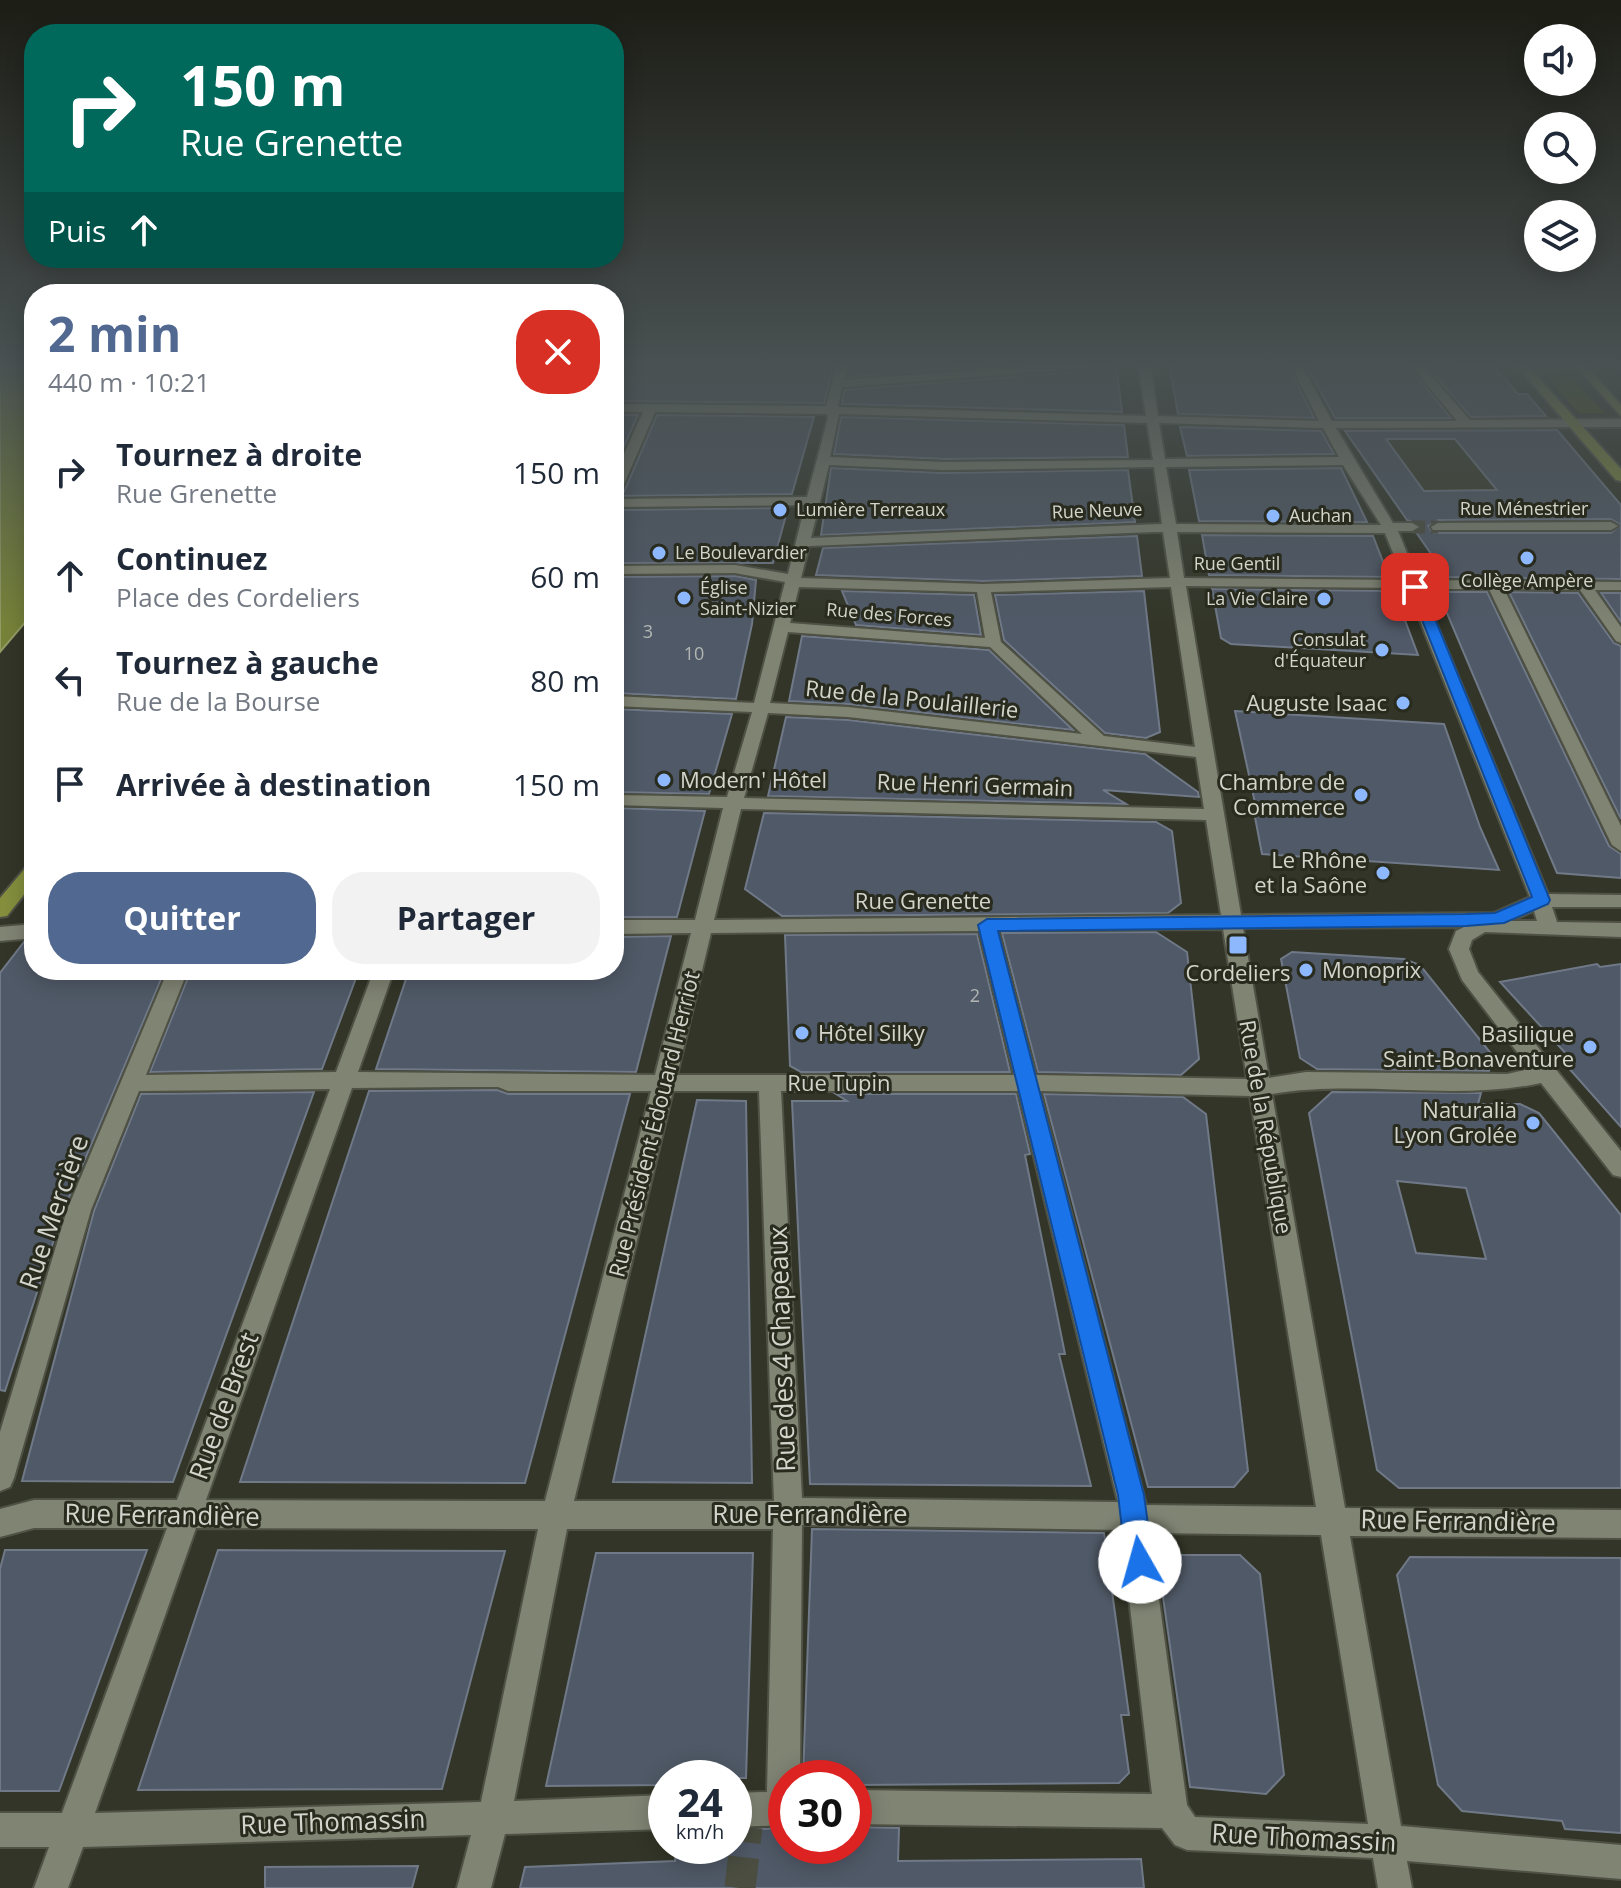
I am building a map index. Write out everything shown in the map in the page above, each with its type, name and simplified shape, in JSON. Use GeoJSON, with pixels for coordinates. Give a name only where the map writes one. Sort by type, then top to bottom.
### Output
{"type":"FeatureCollection","features":[{"type":"Feature","properties":{"kind":"main road"},"geometry":{"type":"LineString","coordinates":[[1600,452],[1621,477]]}},
{"type":"Feature","properties":{"kind":"main road"},"geometry":{"type":"LineString","coordinates":[[0,911],[24,882]]}},
{"type":"Feature","properties":{"kind":"street","name":"Rue Président Édouard Herriot"},"geometry":{"type":"LineString","coordinates":[[474,1888],[493,1817],[556,1516],[734,802],[826,452]]}},
{"type":"Feature","properties":{"kind":"street","name":"Rue de la République"},"geometry":{"type":"LineString","coordinates":[[1158,452],[1259,1088],[1395,1888]]}},
{"type":"Feature","properties":{"kind":"street"},"geometry":{"type":"LineString","coordinates":[[1342,452],[1390,528],[1414,583],[1541,900],[1549,929]]}},
{"type":"Feature","properties":{"kind":"street"},"geometry":{"type":"LineString","coordinates":[[824,461],[944,466],[1347,461]]}},
{"type":"Feature","properties":{"kind":"street"},"geometry":{"type":"LineString","coordinates":[[624,503],[814,501]]}},
{"type":"Feature","properties":{"kind":"street","name":"Rue Ménestrier"},"geometry":{"type":"LineString","coordinates":[[1438,527],[1611,526]]}},
{"type":"Feature","properties":{"kind":"street","name":"Rue Neuve"},"geometry":{"type":"LineString","coordinates":[[804,542],[1170,527],[1390,528]]}},
{"type":"Feature","properties":{"kind":"street"},"geometry":{"type":"LineString","coordinates":[[1390,528],[1412,527]]}},
{"type":"Feature","properties":{"kind":"street","name":"Rue Gentil"},"geometry":{"type":"LineString","coordinates":[[624,570],[781,575],[804,584],[983,588],[1178,582],[1621,586]]}},
{"type":"Feature","properties":{"kind":"street"},"geometry":{"type":"LineString","coordinates":[[1494,584],[1621,845]]}},
{"type":"Feature","properties":{"kind":"street"},"geometry":{"type":"LineString","coordinates":[[1585,586],[1621,638]]}},
{"type":"Feature","properties":{"kind":"street"},"geometry":{"type":"LineString","coordinates":[[983,588],[994,643],[1098,740]]}},
{"type":"Feature","properties":{"kind":"street","name":"Rue des Forces"},"geometry":{"type":"LineString","coordinates":[[780,627],[994,643]]}},
{"type":"Feature","properties":{"kind":"street","name":"Rue de la Poulaillerie"},"geometry":{"type":"LineString","coordinates":[[624,701],[761,706],[1204,753]]}},
{"type":"Feature","properties":{"kind":"street","name":"Rue Henri Germain"},"geometry":{"type":"LineString","coordinates":[[624,800],[1214,815]]}},
{"type":"Feature","properties":{"kind":"street"},"geometry":{"type":"LineString","coordinates":[[1459,949],[1463,936],[1477,927],[1541,900],[1621,901]]}},
{"type":"Feature","properties":{"kind":"street"},"geometry":{"type":"LineString","coordinates":[[1417,921],[1497,919]]}},
{"type":"Feature","properties":{"kind":"street"},"geometry":{"type":"LineString","coordinates":[[1417,921],[1477,927],[1621,930]]}},
{"type":"Feature","properties":{"kind":"street"},"geometry":{"type":"LineString","coordinates":[[1417,921],[1449,935],[1459,949],[1469,975],[1621,1168]]}},
{"type":"Feature","properties":{"kind":"street","name":"Rue Grenette"},"geometry":{"type":"LineString","coordinates":[[624,927],[1417,921]]}},
{"type":"Feature","properties":{"kind":"street"},"geometry":{"type":"LineString","coordinates":[[872,1807],[1171,1812],[1134,1517],[987,925]]}},
{"type":"Feature","properties":{"kind":"street"},"geometry":{"type":"LineString","coordinates":[[0,934],[24,932]]}},
{"type":"Feature","properties":{"kind":"street","name":"Rue Mercière"},"geometry":{"type":"LineString","coordinates":[[0,1478],[79,1210],[174,980]]}},
{"type":"Feature","properties":{"kind":"street","name":"Rue de Brest"},"geometry":{"type":"LineString","coordinates":[[51,1888],[341,1080],[380,980]]}},
{"type":"Feature","properties":{"kind":"street","name":"Rue Tupin"},"geometry":{"type":"LineString","coordinates":[[131,1083],[341,1080],[1026,1083],[1259,1088],[1306,1080],[1507,1082],[1548,1073]]}},
{"type":"Feature","properties":{"kind":"street","name":"Rue des 4 Chapeaux"},"geometry":{"type":"LineString","coordinates":[[770,1083],[788,1513],[785,1760]]}},
{"type":"Feature","properties":{"kind":"street","name":"Rue Ferrandière"},"geometry":{"type":"LineString","coordinates":[[0,1523],[34,1514],[556,1516],[788,1513],[1621,1524]]}},
{"type":"Feature","properties":{"kind":"street","name":"Rue Thomassin"},"geometry":{"type":"LineString","coordinates":[[1171,1812],[1187,1833],[1387,1842],[1621,1862]]}},
{"type":"Feature","properties":{"kind":"street","name":"Rue Thomassin"},"geometry":{"type":"LineString","coordinates":[[0,1830],[648,1813]]}},
{"type":"Feature","properties":{"kind":"shaded area"},"geometry":{"type":"Polygon","coordinates":[[[0,452],[24,452],[24,624],[0,652],[0,452]]]}},
{"type":"Feature","properties":{"kind":"shaded area"},"geometry":{"type":"Polygon","coordinates":[[[1360,452],[1576,452],[1621,505],[1621,522],[1528,523],[1504,495],[1390,496],[1360,452]]]}},
{"type":"Feature","properties":{"kind":"building"},"geometry":{"type":"Polygon","coordinates":[[[641,452],[804,452],[792,494],[624,496],[641,452]]]}},
{"type":"Feature","properties":{"kind":"building"},"geometry":{"type":"Polygon","coordinates":[[[1127,452],[1128,457],[944,459],[834,454],[1127,452]]]}},
{"type":"Feature","properties":{"kind":"building"},"geometry":{"type":"Polygon","coordinates":[[[1186,452],[1334,454],[1187,456],[1186,452]]]}},
{"type":"Feature","properties":{"kind":"building"},"geometry":{"type":"Polygon","coordinates":[[[1360,452],[1396,452],[1424,491],[1497,490],[1466,452],[1576,452],[1621,505],[1621,525],[1621,579],[1447,577],[1416,532],[1422,526],[1407,520],[1360,452]],[[1611,519],[1438,520],[1428,526],[1433,533],[1611,533],[1621,525],[1611,519]]]}},
{"type":"Feature","properties":{"kind":"building"},"geometry":{"type":"Polygon","coordinates":[[[831,468],[944,473],[1128,470],[1135,522],[821,535],[831,468]]]}},
{"type":"Feature","properties":{"kind":"building"},"geometry":{"type":"Polygon","coordinates":[[[1341,468],[1367,522],[1199,521],[1189,470],[1341,468]]]}},
{"type":"Feature","properties":{"kind":"building"},"geometry":{"type":"Polygon","coordinates":[[[788,508],[773,563],[624,563],[624,510],[788,508]]]}},
{"type":"Feature","properties":{"kind":"building"},"geometry":{"type":"Polygon","coordinates":[[[1202,535],[1373,536],[1389,577],[1209,575],[1202,535]]]}},
{"type":"Feature","properties":{"kind":"building"},"geometry":{"type":"Polygon","coordinates":[[[1137,536],[1142,576],[983,581],[816,575],[823,548],[1137,536]]]}},
{"type":"Feature","properties":{"kind":"building"},"geometry":{"type":"Polygon","coordinates":[[[735,576],[756,580],[752,624],[736,699],[624,693],[624,577],[735,576]]]}},
{"type":"Feature","properties":{"kind":"building"},"geometry":{"type":"Polygon","coordinates":[[[1212,589],[1394,591],[1418,655],[1231,644],[1221,638],[1212,589]]]}},
{"type":"Feature","properties":{"kind":"building"},"geometry":{"type":"Polygon","coordinates":[[[842,591],[974,595],[981,635],[856,625],[842,591]]]}},
{"type":"Feature","properties":{"kind":"building"},"geometry":{"type":"Polygon","coordinates":[[[1144,591],[1160,732],[1146,738],[1105,733],[1004,640],[995,595],[1144,591]]]}},
{"type":"Feature","properties":{"kind":"building"},"geometry":{"type":"Polygon","coordinates":[[[1438,592],[1487,592],[1609,846],[1621,854],[1621,878],[1557,873],[1438,592]]]}},
{"type":"Feature","properties":{"kind":"building"},"geometry":{"type":"Polygon","coordinates":[[[1509,592],[1578,593],[1614,643],[1621,646],[1621,819],[1509,592]]]}},
{"type":"Feature","properties":{"kind":"building"},"geometry":{"type":"Polygon","coordinates":[[[1601,593],[1621,593],[1621,622],[1601,593]]]}},
{"type":"Feature","properties":{"kind":"building"},"geometry":{"type":"Polygon","coordinates":[[[802,636],[989,650],[1073,730],[848,704],[789,701],[802,636]]]}},
{"type":"Feature","properties":{"kind":"building"},"geometry":{"type":"Polygon","coordinates":[[[624,709],[732,714],[709,794],[624,792],[624,709]]]}},
{"type":"Feature","properties":{"kind":"building","name":"Chambre de Commerce"},"geometry":{"type":"Polygon","coordinates":[[[1235,711],[1444,724],[1480,827],[1499,870],[1262,854],[1254,812],[1257,812],[1235,711]]]}},
{"type":"Feature","properties":{"kind":"building"},"geometry":{"type":"Polygon","coordinates":[[[786,717],[848,720],[1145,754],[1198,792],[1199,797],[1103,790],[1126,804],[768,796],[786,717]]]}},
{"type":"Feature","properties":{"kind":"building"},"geometry":{"type":"Polygon","coordinates":[[[624,808],[705,811],[677,917],[624,917],[624,808]]]}},
{"type":"Feature","properties":{"kind":"building"},"geometry":{"type":"Polygon","coordinates":[[[764,813],[1156,822],[1172,831],[1181,903],[1168,913],[782,916],[745,889],[764,813]]]}},
{"type":"Feature","properties":{"kind":"building"},"geometry":{"type":"Polygon","coordinates":[[[1156,932],[1187,952],[1199,1059],[1181,1075],[1038,1072],[1002,933],[1156,932]]]}},
{"type":"Feature","properties":{"kind":"building"},"geometry":{"type":"Polygon","coordinates":[[[977,934],[1010,1072],[801,1072],[790,1066],[785,935],[977,934]]]}},
{"type":"Feature","properties":{"kind":"building"},"geometry":{"type":"Polygon","coordinates":[[[671,936],[636,1072],[376,1069],[406,980],[624,980],[624,937],[671,936]]]}},
{"type":"Feature","properties":{"kind":"building"},"geometry":{"type":"Polygon","coordinates":[[[24,942],[24,980],[161,980],[64,1209],[5,1391],[0,1390],[0,973],[24,942]]]}},
{"type":"Feature","properties":{"kind":"building"},"geometry":{"type":"Polygon","coordinates":[[[1292,952],[1404,959],[1420,965],[1493,1056],[1489,1071],[1317,1069],[1300,1058],[1281,959],[1292,952]]]}},
{"type":"Feature","properties":{"kind":"building","name":"Basilique Saint-Bonaventure"},"geometry":{"type":"Polygon","coordinates":[[[1597,964],[1600,967],[1621,964],[1621,1127],[1566,1065],[1569,1057],[1500,982],[1597,964]]]}},
{"type":"Feature","properties":{"kind":"building"},"geometry":{"type":"Polygon","coordinates":[[[187,980],[355,980],[322,1069],[150,1072],[187,980]]]}},
{"type":"Feature","properties":{"kind":"building"},"geometry":{"type":"Polygon","coordinates":[[[497,1090],[508,1094],[630,1094],[525,1483],[240,1482],[369,1091],[497,1090]]]}},
{"type":"Feature","properties":{"kind":"building"},"geometry":{"type":"Polygon","coordinates":[[[314,1092],[173,1482],[22,1481],[94,1211],[141,1094],[314,1092]]]}},
{"type":"Feature","properties":{"kind":"building"},"geometry":{"type":"Polygon","coordinates":[[[1332,1092],[1481,1093],[1478,1104],[1520,1104],[1539,1113],[1621,1215],[1621,1488],[1399,1488],[1377,1470],[1309,1113],[1332,1092]],[[1397,1181],[1416,1253],[1486,1259],[1466,1188],[1397,1181]]]}},
{"type":"Feature","properties":{"kind":"building"},"geometry":{"type":"Polygon","coordinates":[[[836,1094],[1016,1094],[1030,1154],[1025,1155],[1065,1354],[1059,1354],[1091,1486],[810,1484],[792,1101],[847,1101],[836,1094]]]}},
{"type":"Feature","properties":{"kind":"building"},"geometry":{"type":"Polygon","coordinates":[[[1044,1094],[1183,1097],[1206,1114],[1248,1471],[1234,1487],[1148,1487],[1044,1094]]]}},
{"type":"Feature","properties":{"kind":"building"},"geometry":{"type":"Polygon","coordinates":[[[697,1100],[746,1101],[752,1483],[613,1482],[697,1100]]]}},
{"type":"Feature","properties":{"kind":"building"},"geometry":{"type":"Polygon","coordinates":[[[812,1529],[1104,1533],[1129,1715],[1121,1715],[1129,1773],[1119,1783],[872,1785],[872,1760],[804,1760],[812,1529]]]}},
{"type":"Feature","properties":{"kind":"building"},"geometry":{"type":"Polygon","coordinates":[[[5,1550],[147,1550],[59,1791],[0,1791],[0,1569],[5,1550]]]}},
{"type":"Feature","properties":{"kind":"building"},"geometry":{"type":"Polygon","coordinates":[[[218,1550],[505,1551],[442,1789],[138,1790],[218,1550]]]}},
{"type":"Feature","properties":{"kind":"building"},"geometry":{"type":"Polygon","coordinates":[[[596,1553],[753,1553],[747,1760],[648,1760],[648,1785],[546,1786],[596,1553]]]}},
{"type":"Feature","properties":{"kind":"building"},"geometry":{"type":"Polygon","coordinates":[[[1157,1555],[1240,1555],[1260,1574],[1284,1775],[1266,1794],[1190,1787],[1157,1555]]]}},
{"type":"Feature","properties":{"kind":"building"},"geometry":{"type":"Polygon","coordinates":[[[1410,1557],[1621,1558],[1621,1833],[1565,1829],[1562,1821],[1462,1811],[1438,1785],[1397,1575],[1410,1557]]]}},
{"type":"Feature","properties":{"kind":"building"},"geometry":{"type":"Polygon","coordinates":[[[872,1827],[899,1828],[898,1861],[1141,1859],[1144,1888],[520,1888],[525,1867],[648,1862],[752,1864],[752,1829],[768,1829],[768,1864],[872,1864],[872,1827]]]}},
{"type":"Feature","properties":{"kind":"building"},"geometry":{"type":"Polygon","coordinates":[[[418,1866],[412,1888],[265,1888],[265,1867],[418,1866]]]}},
{"type":"Feature","properties":{"kind":"tunnel"},"geometry":{"type":"LineString","coordinates":[[1412,527],[1438,527]]}},
{"type":"Feature","properties":{"kind":"tunnel"},"geometry":{"type":"LineString","coordinates":[[740,1888],[743,1864]]}},
{"type":"Feature","properties":{"kind":"place","name":"Lumière Terreaux"},"geometry":{"type":"Point","coordinates":[780,510]}},
{"type":"Feature","properties":{"kind":"place","name":"Auchan"},"geometry":{"type":"Point","coordinates":[1273,516]}},
{"type":"Feature","properties":{"kind":"place","name":"Le Boulevardier"},"geometry":{"type":"Point","coordinates":[659,553]}},
{"type":"Feature","properties":{"kind":"place","name":"Collège Ampère"},"geometry":{"type":"Point","coordinates":[1527,558]}},
{"type":"Feature","properties":{"kind":"place","name":"Église Saint-Nizier"},"geometry":{"type":"Point","coordinates":[684,598]}},
{"type":"Feature","properties":{"kind":"place","name":"La Vie Claire"},"geometry":{"type":"Point","coordinates":[1324,599]}},
{"type":"Feature","properties":{"kind":"place","name":"Consulat d'Équateur"},"geometry":{"type":"Point","coordinates":[1382,650]}},
{"type":"Feature","properties":{"kind":"place","name":"Auguste Isaac"},"geometry":{"type":"Point","coordinates":[1403,703]}},
{"type":"Feature","properties":{"kind":"place","name":"Modern' Hôtel"},"geometry":{"type":"Point","coordinates":[664,780]}},
{"type":"Feature","properties":{"kind":"place","name":"Chambre de Commerce"},"geometry":{"type":"Point","coordinates":[1361,795]}},
{"type":"Feature","properties":{"kind":"place","name":"Le Rhône et la Saône"},"geometry":{"type":"Point","coordinates":[1383,873]}},
{"type":"Feature","properties":{"kind":"place","name":"Cordeliers"},"geometry":{"type":"Point","coordinates":[1238,945]}},
{"type":"Feature","properties":{"kind":"place","name":"Monoprix"},"geometry":{"type":"Point","coordinates":[1306,970]}},
{"type":"Feature","properties":{"kind":"place","name":"Hôtel Silky"},"geometry":{"type":"Point","coordinates":[802,1033]}},
{"type":"Feature","properties":{"kind":"place","name":"Basilique Saint-Bonaventure"},"geometry":{"type":"Point","coordinates":[1590,1047]}},
{"type":"Feature","properties":{"kind":"place","name":"Naturalia Lyon Grolée"},"geometry":{"type":"Point","coordinates":[1533,1123]}},
{"type":"Feature","properties":{"kind":"route"},"geometry":{"type":"LineString","coordinates":[[1140,1562],[1131,1495],[987,925],[1497,919],[1541,900],[1415,587]]}}]}
